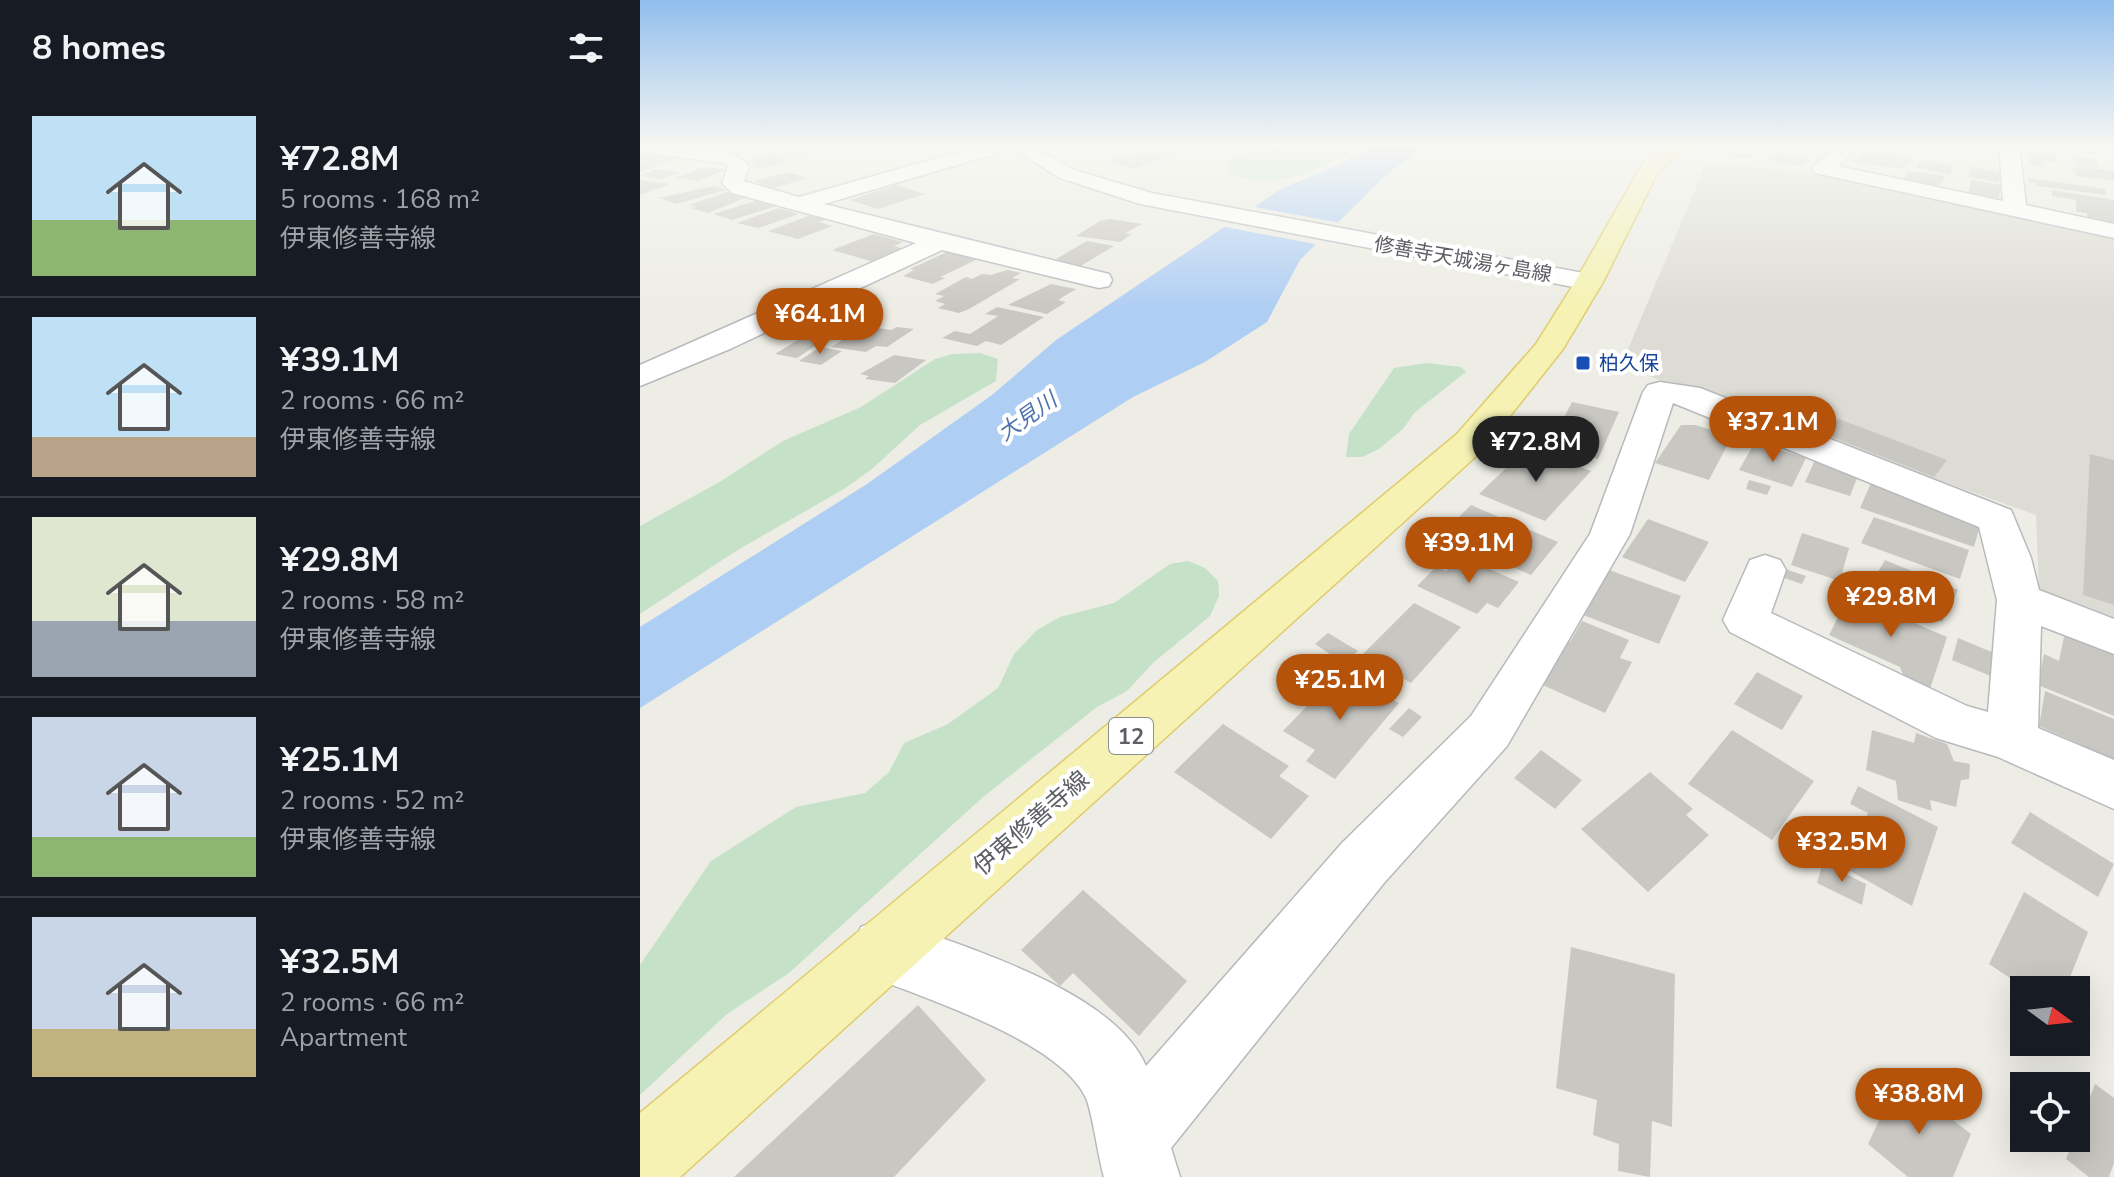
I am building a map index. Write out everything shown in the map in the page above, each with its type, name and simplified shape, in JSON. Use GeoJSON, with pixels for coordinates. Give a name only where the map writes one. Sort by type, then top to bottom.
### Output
{"type":"FeatureCollection","features":[{"type":"Feature","properties":{"kind":"main road","name":"伊東修善寺線"},"geometry":{"type":"LineString","coordinates":[[640,1162],[1470,442],[1548,349],[1589,282],[1633,200]]}},
{"type":"Feature","properties":{"kind":"street"},"geometry":{"type":"LineString","coordinates":[[789,200],[939,242],[1099,280]]}},
{"type":"Feature","properties":{"kind":"street"},"geometry":{"type":"LineString","coordinates":[[801,203],[812,200]]}},
{"type":"Feature","properties":{"kind":"street","name":"修善寺天城湯ヶ島線"},"geometry":{"type":"LineString","coordinates":[[1161,200],[1211,212],[1589,282]]}},
{"type":"Feature","properties":{"kind":"street"},"geometry":{"type":"LineString","coordinates":[[1975,200],[2114,231]]}},
{"type":"Feature","properties":{"kind":"street"},"geometry":{"type":"LineString","coordinates":[[2014,200],[2015,208]]}},
{"type":"Feature","properties":{"kind":"street"},"geometry":{"type":"LineString","coordinates":[[640,376],[939,242]]}},
{"type":"Feature","properties":{"kind":"street"},"geometry":{"type":"LineString","coordinates":[[1137,1158],[1363,863],[1489,731],[1610,534],[1660,392],[1688,395],[1997,519],[2019,600],[2012,740]]}},
{"type":"Feature","properties":{"kind":"street"},"geometry":{"type":"LineString","coordinates":[[1765,570],[1746,620],[1954,723],[2012,740],[2114,785]]}},
{"type":"Feature","properties":{"kind":"street"},"geometry":{"type":"LineString","coordinates":[[2019,600],[2114,637]]}},
{"type":"Feature","properties":{"kind":"street"},"geometry":{"type":"LineString","coordinates":[[884,950],[1014,1001],[1081,1041],[1113,1075],[1137,1158]]}},
{"type":"Feature","properties":{"kind":"shaded area"},"geometry":{"type":"Polygon","coordinates":[[[1691,200],[1953,200],[2114,235],[2114,619],[2039,590],[2036,515],[1621,366],[1691,200]]]}},
{"type":"Feature","properties":{"kind":"green space"},"geometry":{"type":"Polygon","coordinates":[[[980,353],[998,359],[996,381],[920,425],[872,469],[844,489],[736,551],[640,614],[640,526],[721,481],[783,441],[861,407],[935,359],[953,354],[980,353]]]}},
{"type":"Feature","properties":{"kind":"green space"},"geometry":{"type":"Polygon","coordinates":[[[1426,363],[1461,367],[1466,372],[1415,412],[1403,429],[1379,449],[1362,457],[1346,457],[1349,434],[1394,368],[1426,363]]]}},
{"type":"Feature","properties":{"kind":"green space"},"geometry":{"type":"Polygon","coordinates":[[[1188,561],[1205,568],[1218,581],[1219,596],[1210,616],[1153,663],[1127,691],[1097,707],[982,798],[789,973],[727,1014],[640,1095],[640,965],[711,861],[796,807],[865,793],[889,772],[904,743],[948,724],[998,688],[1014,654],[1037,630],[1060,617],[1114,603],[1170,564],[1188,561]]]}},
{"type":"Feature","properties":{"kind":"water","name":"大見川"},"geometry":{"type":"Polygon","coordinates":[[[1265,200],[1361,200],[1300,260],[1267,322],[1205,362],[1133,397],[640,708],[640,627],[867,484],[992,395],[1056,340],[1265,200]]]}},
{"type":"Feature","properties":{"kind":"pier"},"geometry":{"type":"Polygon","coordinates":[[[1249,206],[1341,223],[1320,245],[1220,226],[1249,206]]]}},
{"type":"Feature","properties":{"kind":"building"},"geometry":{"type":"Polygon","coordinates":[[[664,200],[691,200],[676,204],[664,200]]]}},
{"type":"Feature","properties":{"kind":"building"},"geometry":{"type":"Polygon","coordinates":[[[704,200],[740,200],[708,213],[689,205],[704,200]]]}},
{"type":"Feature","properties":{"kind":"building"},"geometry":{"type":"Polygon","coordinates":[[[758,200],[777,206],[732,220],[713,214],[758,200]]]}},
{"type":"Feature","properties":{"kind":"building"},"geometry":{"type":"Polygon","coordinates":[[[850,200],[906,200],[878,209],[850,200]]]}},
{"type":"Feature","properties":{"kind":"building"},"geometry":{"type":"Polygon","coordinates":[[[2076,200],[2114,200],[2114,224],[2087,219],[2087,213],[2076,212],[2076,200]]]}},
{"type":"Feature","properties":{"kind":"building"},"geometry":{"type":"Polygon","coordinates":[[[779,208],[799,214],[758,228],[737,223],[779,208]]]}},
{"type":"Feature","properties":{"kind":"building"},"geometry":{"type":"Polygon","coordinates":[[[811,215],[827,219],[819,222],[832,226],[798,239],[768,231],[811,215]]]}},
{"type":"Feature","properties":{"kind":"building"},"geometry":{"type":"Polygon","coordinates":[[[1111,219],[1142,224],[1125,233],[1132,234],[1120,242],[1076,236],[1100,221],[1111,219]]]}},
{"type":"Feature","properties":{"kind":"building"},"geometry":{"type":"Polygon","coordinates":[[[874,234],[903,242],[894,246],[905,249],[874,262],[832,250],[874,234]]]}},
{"type":"Feature","properties":{"kind":"building"},"geometry":{"type":"Polygon","coordinates":[[[1087,241],[1114,246],[1079,267],[1056,259],[1087,241]]]}},
{"type":"Feature","properties":{"kind":"building"},"geometry":{"type":"Polygon","coordinates":[[[949,251],[978,259],[940,277],[945,278],[933,284],[903,276],[914,270],[910,269],[949,251]]]}},
{"type":"Feature","properties":{"kind":"building"},"geometry":{"type":"Polygon","coordinates":[[[1007,270],[1021,273],[1012,278],[1020,279],[969,309],[959,313],[938,308],[945,304],[935,301],[944,296],[935,294],[966,277],[972,279],[1007,270]]]}},
{"type":"Feature","properties":{"kind":"building"},"geometry":{"type":"Polygon","coordinates":[[[1051,284],[1076,289],[1058,300],[1066,302],[1047,314],[1008,305],[1051,284]]]}},
{"type":"Feature","properties":{"kind":"building"},"geometry":{"type":"Polygon","coordinates":[[[819,302],[876,311],[839,331],[779,326],[819,302]]]}},
{"type":"Feature","properties":{"kind":"building"},"geometry":{"type":"Polygon","coordinates":[[[997,307],[1044,317],[1001,345],[986,341],[977,346],[942,338],[955,331],[970,334],[998,316],[985,314],[997,307]]]}},
{"type":"Feature","properties":{"kind":"building"},"geometry":{"type":"Polygon","coordinates":[[[865,326],[891,330],[897,327],[914,329],[887,347],[876,346],[866,352],[831,347],[865,326]]]}},
{"type":"Feature","properties":{"kind":"building"},"geometry":{"type":"Polygon","coordinates":[[[806,335],[827,338],[797,358],[775,354],[806,335]]]}},
{"type":"Feature","properties":{"kind":"building"},"geometry":{"type":"Polygon","coordinates":[[[820,347],[842,351],[821,365],[799,361],[820,347]]]}},
{"type":"Feature","properties":{"kind":"building"},"geometry":{"type":"Polygon","coordinates":[[[894,355],[926,360],[895,383],[865,379],[869,376],[860,374],[894,355]]]}},
{"type":"Feature","properties":{"kind":"building"},"geometry":{"type":"Polygon","coordinates":[[[1572,402],[1619,412],[1598,459],[1549,447],[1572,402]]]}},
{"type":"Feature","properties":{"kind":"building"},"geometry":{"type":"Polygon","coordinates":[[[1839,419],[1947,460],[1934,477],[1824,434],[1839,419]]]}},
{"type":"Feature","properties":{"kind":"building"},"geometry":{"type":"Polygon","coordinates":[[[1681,425],[1695,425],[1732,436],[1709,480],[1655,463],[1681,425]]]}},
{"type":"Feature","properties":{"kind":"building"},"geometry":{"type":"Polygon","coordinates":[[[1755,442],[1806,458],[1792,487],[1739,470],[1755,442]]]}},
{"type":"Feature","properties":{"kind":"building"},"geometry":{"type":"Polygon","coordinates":[[[1528,447],[1591,471],[1545,521],[1479,494],[1528,447]]]}},
{"type":"Feature","properties":{"kind":"building"},"geometry":{"type":"Polygon","coordinates":[[[2090,454],[2114,460],[2114,605],[2083,595],[2090,454]]]}},
{"type":"Feature","properties":{"kind":"building"},"geometry":{"type":"Polygon","coordinates":[[[1815,460],[1859,473],[1850,496],[1805,482],[1815,460]]]}},
{"type":"Feature","properties":{"kind":"building"},"geometry":{"type":"Polygon","coordinates":[[[1749,480],[1771,486],[1767,495],[1746,489],[1749,480]]]}},
{"type":"Feature","properties":{"kind":"building"},"geometry":{"type":"Polygon","coordinates":[[[1871,483],[1981,522],[1974,547],[1860,508],[1871,483]]]}},
{"type":"Feature","properties":{"kind":"building"},"geometry":{"type":"Polygon","coordinates":[[[1471,505],[1558,542],[1531,575],[1441,535],[1471,505]]]}},
{"type":"Feature","properties":{"kind":"building"},"geometry":{"type":"Polygon","coordinates":[[[1874,517],[1969,550],[1960,579],[1861,543],[1874,517]]]}},
{"type":"Feature","properties":{"kind":"building"},"geometry":{"type":"Polygon","coordinates":[[[1648,519],[1709,542],[1685,582],[1622,557],[1648,519]]]}},
{"type":"Feature","properties":{"kind":"building"},"geometry":{"type":"Polygon","coordinates":[[[1802,533],[1849,548],[1840,581],[1791,565],[1802,533]]]}},
{"type":"Feature","properties":{"kind":"building"},"geometry":{"type":"Polygon","coordinates":[[[1460,556],[1519,582],[1498,608],[1487,603],[1477,614],[1417,586],[1436,567],[1446,571],[1460,556]]]}},
{"type":"Feature","properties":{"kind":"building"},"geometry":{"type":"Polygon","coordinates":[[[1885,560],[1958,590],[1942,622],[1867,590],[1885,560]]]}},
{"type":"Feature","properties":{"kind":"building"},"geometry":{"type":"Polygon","coordinates":[[[1785,569],[1806,576],[1802,584],[1781,577],[1785,569]]]}},
{"type":"Feature","properties":{"kind":"building"},"geometry":{"type":"Polygon","coordinates":[[[1609,570],[1681,596],[1659,644],[1583,615],[1609,570]]]}},
{"type":"Feature","properties":{"kind":"building"},"geometry":{"type":"Polygon","coordinates":[[[1849,595],[1947,637],[1930,689],[1904,677],[1900,667],[1829,635],[1849,595]]]}},
{"type":"Feature","properties":{"kind":"building"},"geometry":{"type":"Polygon","coordinates":[[[1414,603],[1461,627],[1411,683],[1362,655],[1414,603]]]}},
{"type":"Feature","properties":{"kind":"building"},"geometry":{"type":"Polygon","coordinates":[[[1582,621],[1629,640],[1620,658],[1632,662],[1605,713],[1525,677],[1553,634],[1570,642],[1582,621]]]}},
{"type":"Feature","properties":{"kind":"building"},"geometry":{"type":"Polygon","coordinates":[[[2065,632],[2114,651],[2114,716],[2038,685],[2044,654],[2059,661],[2065,632]]]}},
{"type":"Feature","properties":{"kind":"building"},"geometry":{"type":"Polygon","coordinates":[[[1328,633],[1358,651],[1343,663],[1315,644],[1328,633]]]}},
{"type":"Feature","properties":{"kind":"building"},"geometry":{"type":"Polygon","coordinates":[[[1958,638],[1999,655],[1993,677],[1952,660],[1958,638]]]}},
{"type":"Feature","properties":{"kind":"building"},"geometry":{"type":"Polygon","coordinates":[[[1341,671],[1399,703],[1335,779],[1306,761],[1315,750],[1283,731],[1341,671]]]}},
{"type":"Feature","properties":{"kind":"building"},"geometry":{"type":"Polygon","coordinates":[[[1757,672],[1803,696],[1782,730],[1734,704],[1757,672]]]}},
{"type":"Feature","properties":{"kind":"building"},"geometry":{"type":"Polygon","coordinates":[[[2045,691],[2114,719],[2114,772],[2089,762],[2082,745],[2039,726],[2045,691]]]}},
{"type":"Feature","properties":{"kind":"building"},"geometry":{"type":"Polygon","coordinates":[[[1409,708],[1422,717],[1403,737],[1389,729],[1409,708]]]}},
{"type":"Feature","properties":{"kind":"building"},"geometry":{"type":"Polygon","coordinates":[[[1223,724],[1289,766],[1279,776],[1309,796],[1271,839],[1174,772],[1223,724]]]}},
{"type":"Feature","properties":{"kind":"building"},"geometry":{"type":"Polygon","coordinates":[[[1732,730],[1814,781],[1772,840],[1688,784],[1732,730]]]}},
{"type":"Feature","properties":{"kind":"building"},"geometry":{"type":"Polygon","coordinates":[[[1872,730],[1914,743],[1916,733],[1947,744],[1954,761],[1970,764],[1969,779],[1961,780],[1956,807],[1930,800],[1932,811],[1898,800],[1896,781],[1866,770],[1872,730]]]}},
{"type":"Feature","properties":{"kind":"building"},"geometry":{"type":"Polygon","coordinates":[[[1541,750],[1582,780],[1555,809],[1514,778],[1541,750]]]}},
{"type":"Feature","properties":{"kind":"building"},"geometry":{"type":"Polygon","coordinates":[[[1650,772],[1693,809],[1686,815],[1709,835],[1648,892],[1581,829],[1650,772]]]}},
{"type":"Feature","properties":{"kind":"building"},"geometry":{"type":"Polygon","coordinates":[[[1858,786],[1938,827],[1912,906],[1845,868],[1868,813],[1850,804],[1858,786]]]}},
{"type":"Feature","properties":{"kind":"building"},"geometry":{"type":"Polygon","coordinates":[[[2030,812],[2114,864],[2098,897],[2011,843],[2030,812]]]}},
{"type":"Feature","properties":{"kind":"building"},"geometry":{"type":"Polygon","coordinates":[[[1823,863],[1866,884],[1862,905],[1817,883],[1823,863]]]}},
{"type":"Feature","properties":{"kind":"building"},"geometry":{"type":"Polygon","coordinates":[[[1083,890],[1187,981],[1139,1036],[1073,973],[1060,986],[1021,950],[1083,890]]]}},
{"type":"Feature","properties":{"kind":"building"},"geometry":{"type":"Polygon","coordinates":[[[2024,892],[2088,932],[2071,976],[2010,978],[1989,964],[2024,892]]]}},
{"type":"Feature","properties":{"kind":"building"},"geometry":{"type":"Polygon","coordinates":[[[1571,947],[1675,974],[1672,1127],[1652,1121],[1650,1177],[1618,1171],[1619,1144],[1593,1135],[1597,1100],[1556,1088],[1571,947]]]}},
{"type":"Feature","properties":{"kind":"building"},"geometry":{"type":"Polygon","coordinates":[[[918,1005],[986,1080],[894,1177],[734,1177],[918,1005]]]}},
{"type":"Feature","properties":{"kind":"building"},"geometry":{"type":"Polygon","coordinates":[[[1899,1078],[1971,1134],[1953,1177],[1908,1177],[1868,1144],[1899,1078]]]}},
{"type":"Feature","properties":{"kind":"building"},"geometry":{"type":"Polygon","coordinates":[[[2095,1084],[2114,1098],[2114,1163],[2109,1177],[2089,1177],[2066,1159],[2069,1152],[2090,1152],[2090,1097],[2095,1084]]]}},
{"type":"Feature","properties":{"kind":"place","name":"柏久保"},"geometry":{"type":"Point","coordinates":[1583,363]}}]}
